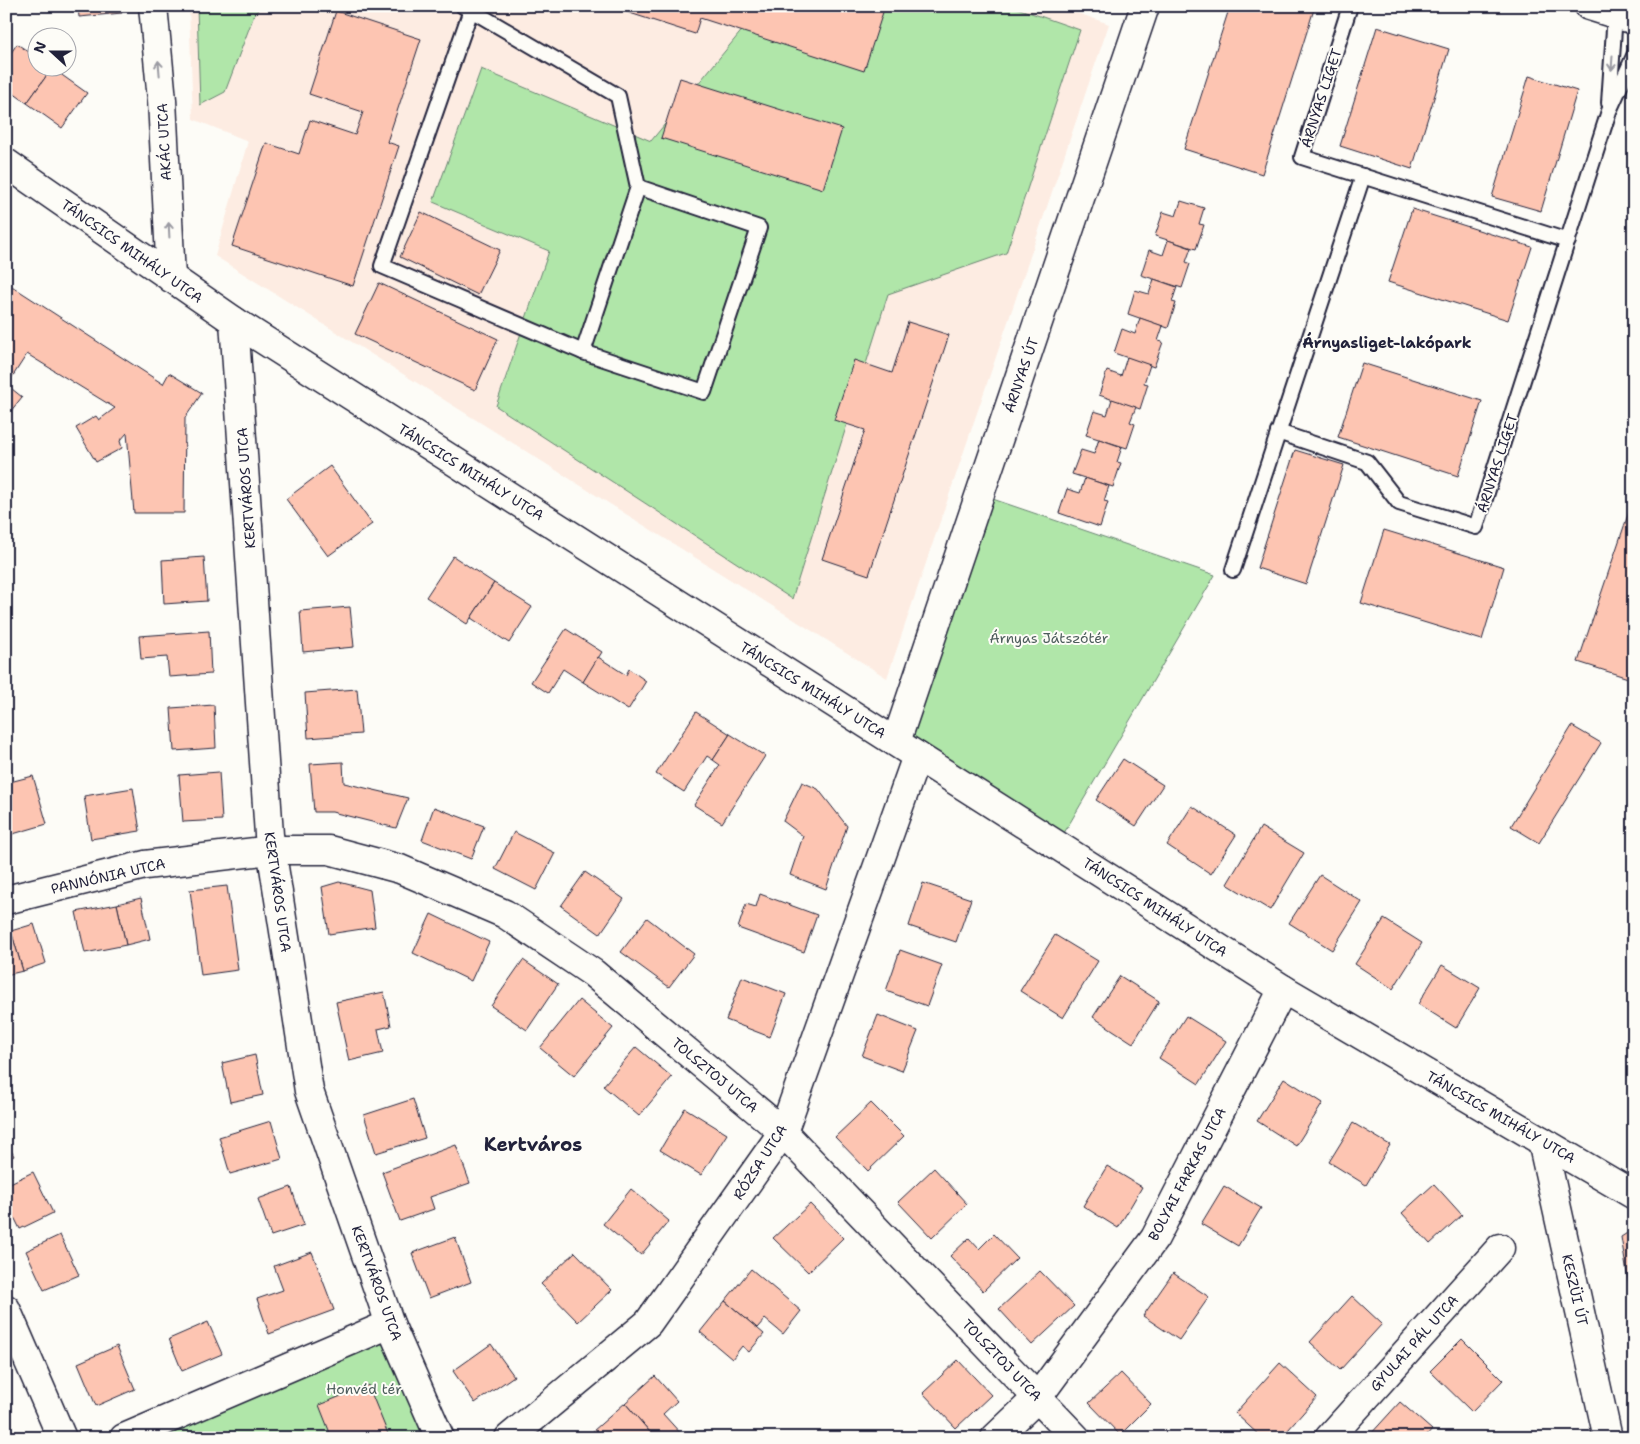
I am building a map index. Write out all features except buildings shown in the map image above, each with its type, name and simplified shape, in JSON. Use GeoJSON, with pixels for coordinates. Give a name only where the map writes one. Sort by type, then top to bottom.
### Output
{"type":"FeatureCollection","features":[{"type":"Feature","properties":{"kind":"street","name":"AKÁC UTCA"},"geometry":{"type":"LineString","coordinates":[[153,6],[162,100],[171,278]]}},
{"type":"Feature","properties":{"kind":"street","name":"ÁRNYAS ÚT"},"geometry":{"type":"LineString","coordinates":[[906,749],[983,462],[1141,7]]}},
{"type":"Feature","properties":{"kind":"street","name":"TÁNCSICS MIHÁLY UTCA"},"geometry":{"type":"LineString","coordinates":[[6,163],[234,321],[1283,989],[1634,1195]]}},
{"type":"Feature","properties":{"kind":"street","name":"KERTVÁROS UTCA"},"geometry":{"type":"LineString","coordinates":[[234,321],[271,850],[309,1091],[390,1324],[440,1438]]}},
{"type":"Feature","properties":{"kind":"street","name":"RÓZSA UTCA"},"geometry":{"type":"LineString","coordinates":[[510,1438],[648,1323],[783,1132],[906,749]]}},
{"type":"Feature","properties":{"kind":"street","name":"PANNÓNIA UTCA"},"geometry":{"type":"LineString","coordinates":[[6,900],[145,865],[271,850]]}},
{"type":"Feature","properties":{"kind":"street","name":"TOLSZTOJ UTCA"},"geometry":{"type":"LineString","coordinates":[[271,850],[329,850],[400,869],[505,914],[594,973],[783,1132],[1076,1438]]}},
{"type":"Feature","properties":{"kind":"street","name":"BOLYAI FARKAS UTCA"},"geometry":{"type":"LineString","coordinates":[[995,1438],[1038,1397],[1155,1238],[1283,989]]}},
{"type":"Feature","properties":{"kind":"street","name":"KESZÜI ÚT"},"geometry":{"type":"LineString","coordinates":[[1542,1141],[1608,1438]]}},
{"type":"Feature","properties":{"kind":"street","name":"GYULAI PÁL UTCA"},"geometry":{"type":"LineString","coordinates":[[1329,1438],[1500,1248]]}},
{"type":"Feature","properties":{"kind":"street"},"geometry":{"type":"LineString","coordinates":[[6,1309],[62,1438]]}},
{"type":"Feature","properties":{"kind":"street"},"geometry":{"type":"LineString","coordinates":[[124,1438],[390,1324]]}},
{"type":"Feature","properties":{"kind":"lane","name":"ÁRNYAS LIGET"},"geometry":{"type":"LineString","coordinates":[[1350,6],[1302,157],[1568,241]]}},
{"type":"Feature","properties":{"kind":"lane"},"geometry":{"type":"LineString","coordinates":[[584,352],[638,187],[618,96],[467,8],[382,266],[584,352],[704,392],[759,228],[638,187]]}},
{"type":"Feature","properties":{"kind":"lane"},"geometry":{"type":"LineString","coordinates":[[1607,11],[1608,111]]}},
{"type":"Feature","properties":{"kind":"lane"},"geometry":{"type":"LineString","coordinates":[[1608,111],[1634,56]]}},
{"type":"Feature","properties":{"kind":"lane","name":"ÁRNYAS LIGET"},"geometry":{"type":"LineString","coordinates":[[1278,432],[1367,462],[1399,503],[1476,526],[1608,111]]}},
{"type":"Feature","properties":{"kind":"lane"},"geometry":{"type":"LineString","coordinates":[[1232,570],[1363,176]]}},
{"type":"Feature","properties":{"kind":"shaded area"},"geometry":{"type":"Polygon","coordinates":[[[189,6],[1058,6],[1109,24],[887,678],[215,256],[248,141],[193,119],[189,6]]]}},
{"type":"Feature","properties":{"kind":"green space"},"geometry":{"type":"Polygon","coordinates":[[[197,6],[260,6],[253,18],[225,92],[200,105],[197,6]]]}},
{"type":"Feature","properties":{"kind":"green space"},"geometry":{"type":"Polygon","coordinates":[[[762,6],[1011,6],[1080,30],[1006,253],[888,294],[792,599],[496,406],[549,251],[433,202],[481,69],[651,141],[762,6]]]}},
{"type":"Feature","properties":{"kind":"green space","name":"Árnyas Játszótér"},"geometry":{"type":"Polygon","coordinates":[[[981,495],[1215,575],[1057,845],[896,742],[981,495]]]}},
{"type":"Feature","properties":{"kind":"green space","name":"Honvéd tér"},"geometry":{"type":"Polygon","coordinates":[[[390,1324],[440,1438],[124,1438],[390,1324]]]}},
{"type":"Feature","properties":{"kind":"district","name":"Árnyasliget-lakópark"},"geometry":{"type":"Point","coordinates":[1387,343]}},
{"type":"Feature","properties":{"kind":"district","name":"Kertváros"},"geometry":{"type":"Point","coordinates":[533,1144]}}]}
